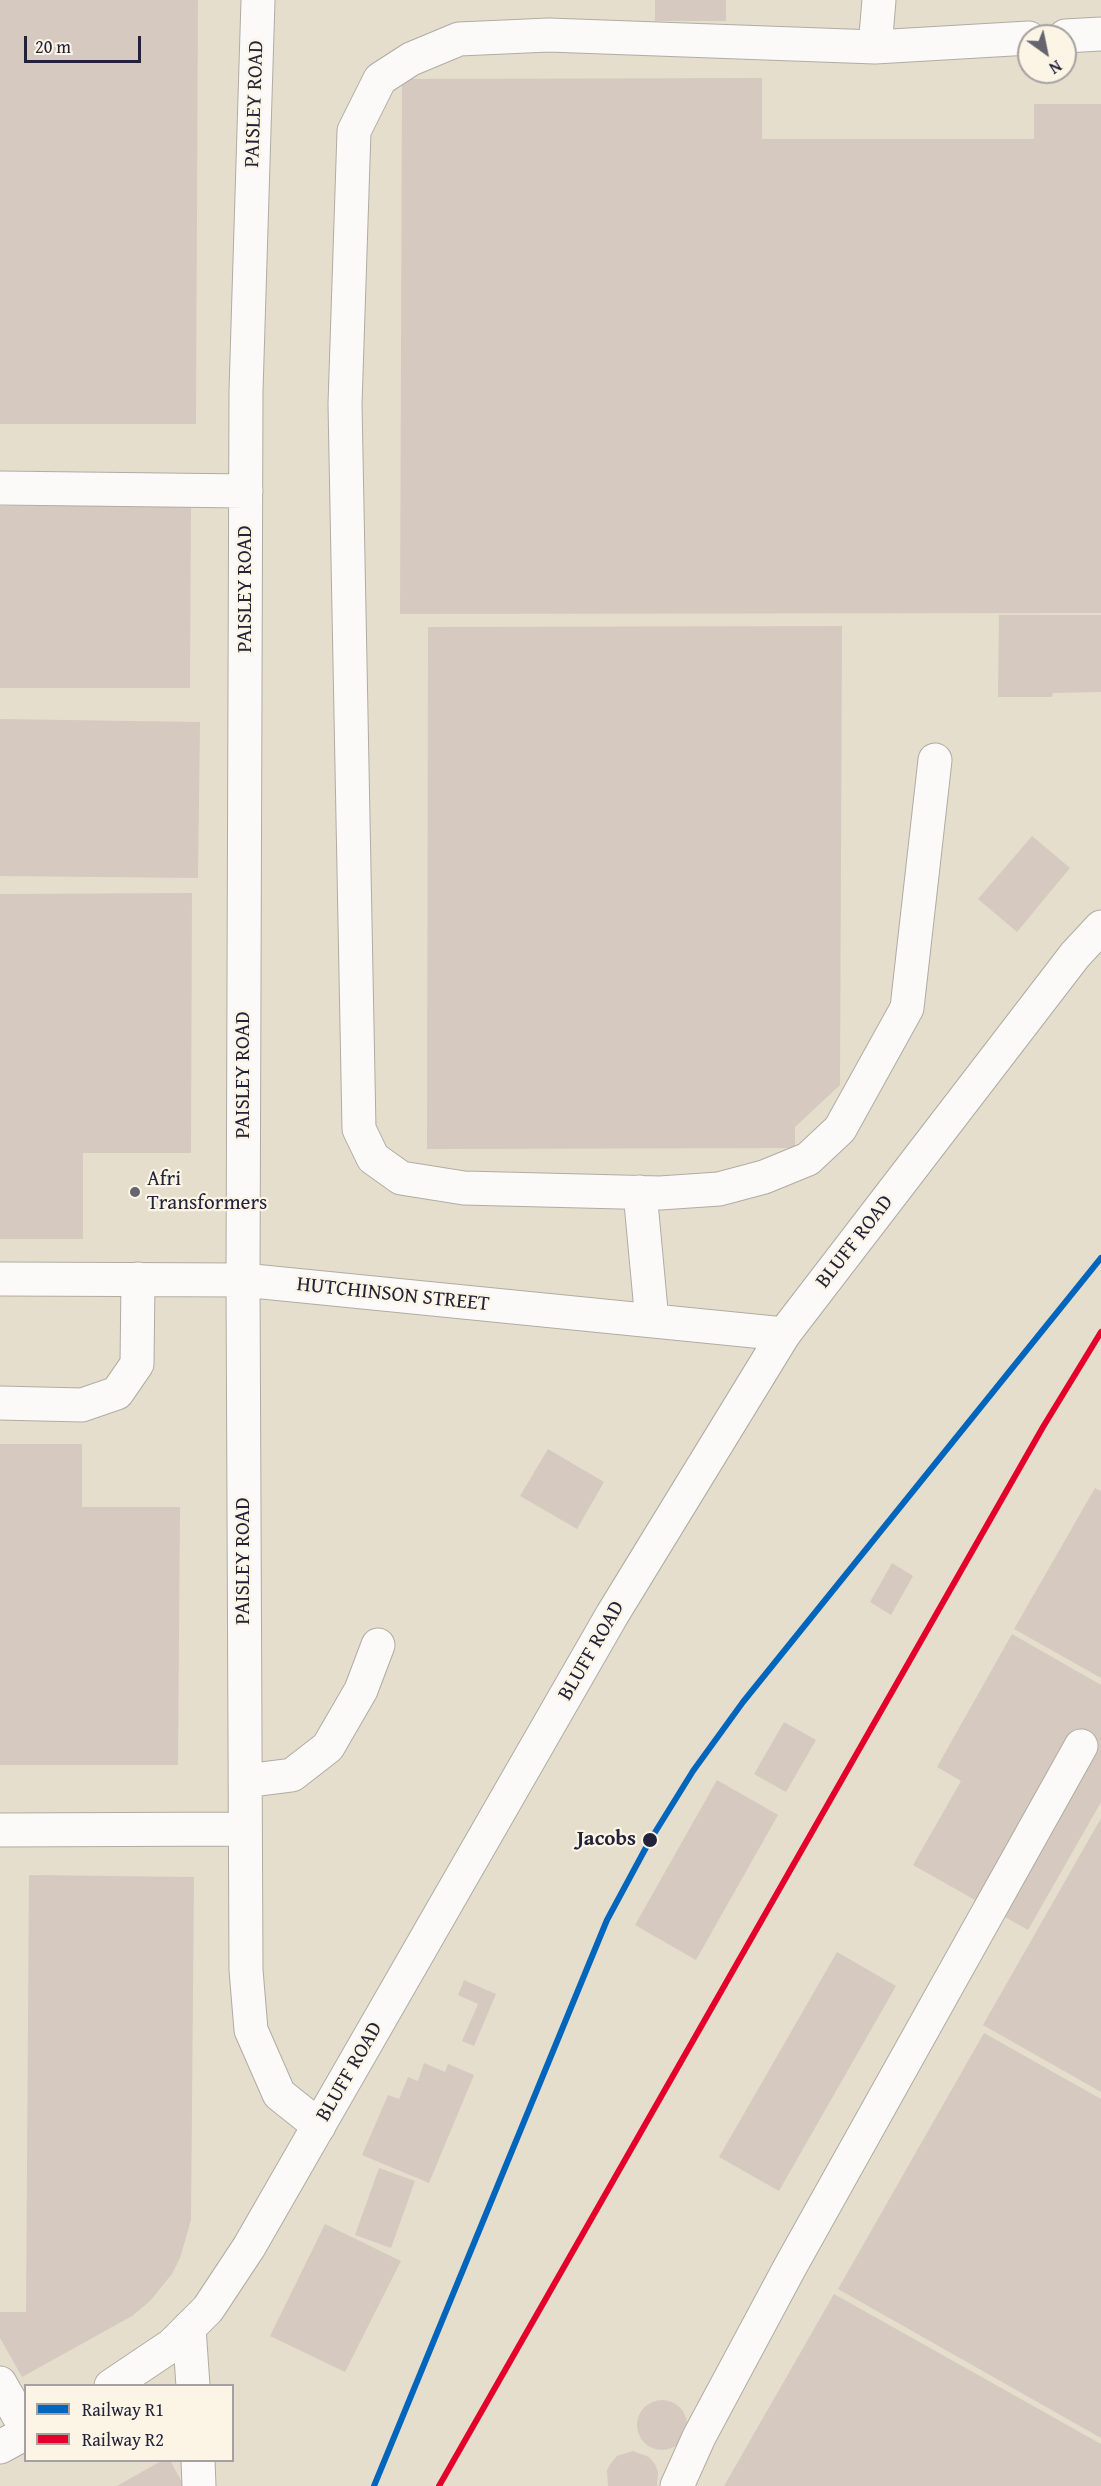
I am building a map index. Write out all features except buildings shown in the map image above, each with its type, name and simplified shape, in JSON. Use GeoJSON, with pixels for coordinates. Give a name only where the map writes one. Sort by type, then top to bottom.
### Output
{"type":"FeatureCollection","features":[{"type":"Feature","properties":{"kind":"street","name":"PAISLEY ROAD"},"geometry":{"type":"LineString","coordinates":[[258,0],[246,391],[243,1280],[246,1970],[250,2030],[279,2094],[319,2126]]}},
{"type":"Feature","properties":{"kind":"street"},"geometry":{"type":"LineString","coordinates":[[875,47],[879,0]]}},
{"type":"Feature","properties":{"kind":"street"},"geometry":{"type":"LineString","coordinates":[[1077,35],[1101,34]]}},
{"type":"Feature","properties":{"kind":"street"},"geometry":{"type":"LineString","coordinates":[[935,760],[907,1008],[840,1129],[808,1159],[765,1177],[719,1189],[640,1192],[464,1188],[401,1178],[373,1158],[359,1129],[345,404],[354,131],[381,79],[411,59],[459,39],[549,35],[875,47],[1017,39]]}},
{"type":"Feature","properties":{"kind":"street"},"geometry":{"type":"LineString","coordinates":[[0,488],[246,491]]}},
{"type":"Feature","properties":{"kind":"street","name":"BLUFF ROAD"},"geometry":{"type":"LineString","coordinates":[[113,2384],[172,2345],[208,2309],[249,2247],[612,1615],[784,1334],[1075,955],[1101,927]]}},
{"type":"Feature","properties":{"kind":"street"},"geometry":{"type":"LineString","coordinates":[[640,1192],[652,1321]]}},
{"type":"Feature","properties":{"kind":"street","name":"HUTCHINSON STREET"},"geometry":{"type":"LineString","coordinates":[[0,1279],[243,1280],[784,1334]]}},
{"type":"Feature","properties":{"kind":"street"},"geometry":{"type":"LineString","coordinates":[[0,1403],[82,1405],[117,1394],[137,1364],[138,1279]]}},
{"type":"Feature","properties":{"kind":"street"},"geometry":{"type":"LineString","coordinates":[[245,1781],[292,1775],[328,1747],[361,1690],[378,1645]]}},
{"type":"Feature","properties":{"kind":"street"},"geometry":{"type":"LineString","coordinates":[[677,2486],[699,2437],[796,2257],[1081,1746]]}},
{"type":"Feature","properties":{"kind":"street"},"geometry":{"type":"LineString","coordinates":[[0,1830],[245,1830]]}},
{"type":"Feature","properties":{"kind":"street"},"geometry":{"type":"LineString","coordinates":[[189,2328],[193,2384]]}},
{"type":"Feature","properties":{"kind":"street"},"geometry":{"type":"LineString","coordinates":[[0,2383],[24,2427]]}},
{"type":"Feature","properties":{"kind":"street"},"geometry":{"type":"LineString","coordinates":[[0,2447],[24,2432]]}},
{"type":"Feature","properties":{"kind":"street"},"geometry":{"type":"LineString","coordinates":[[198,2462],[199,2486]]}},
{"type":"Feature","properties":{"kind":"rail line","name":"R1"},"geometry":{"type":"LineString","coordinates":[[374,2486],[607,1920],[649,1842],[693,1771],[743,1702],[1101,1258]]}},
{"type":"Feature","properties":{"kind":"rail line","name":"R2"},"geometry":{"type":"LineString","coordinates":[[439,2486],[1043,1427],[1101,1332]]}},
{"type":"Feature","properties":{"kind":"place","name":"Afri Transformers"},"geometry":{"type":"Point","coordinates":[135,1192]}},
{"type":"Feature","properties":{"kind":"place","name":"Jacobs"},"geometry":{"type":"Point","coordinates":[650,1840]}}]}
